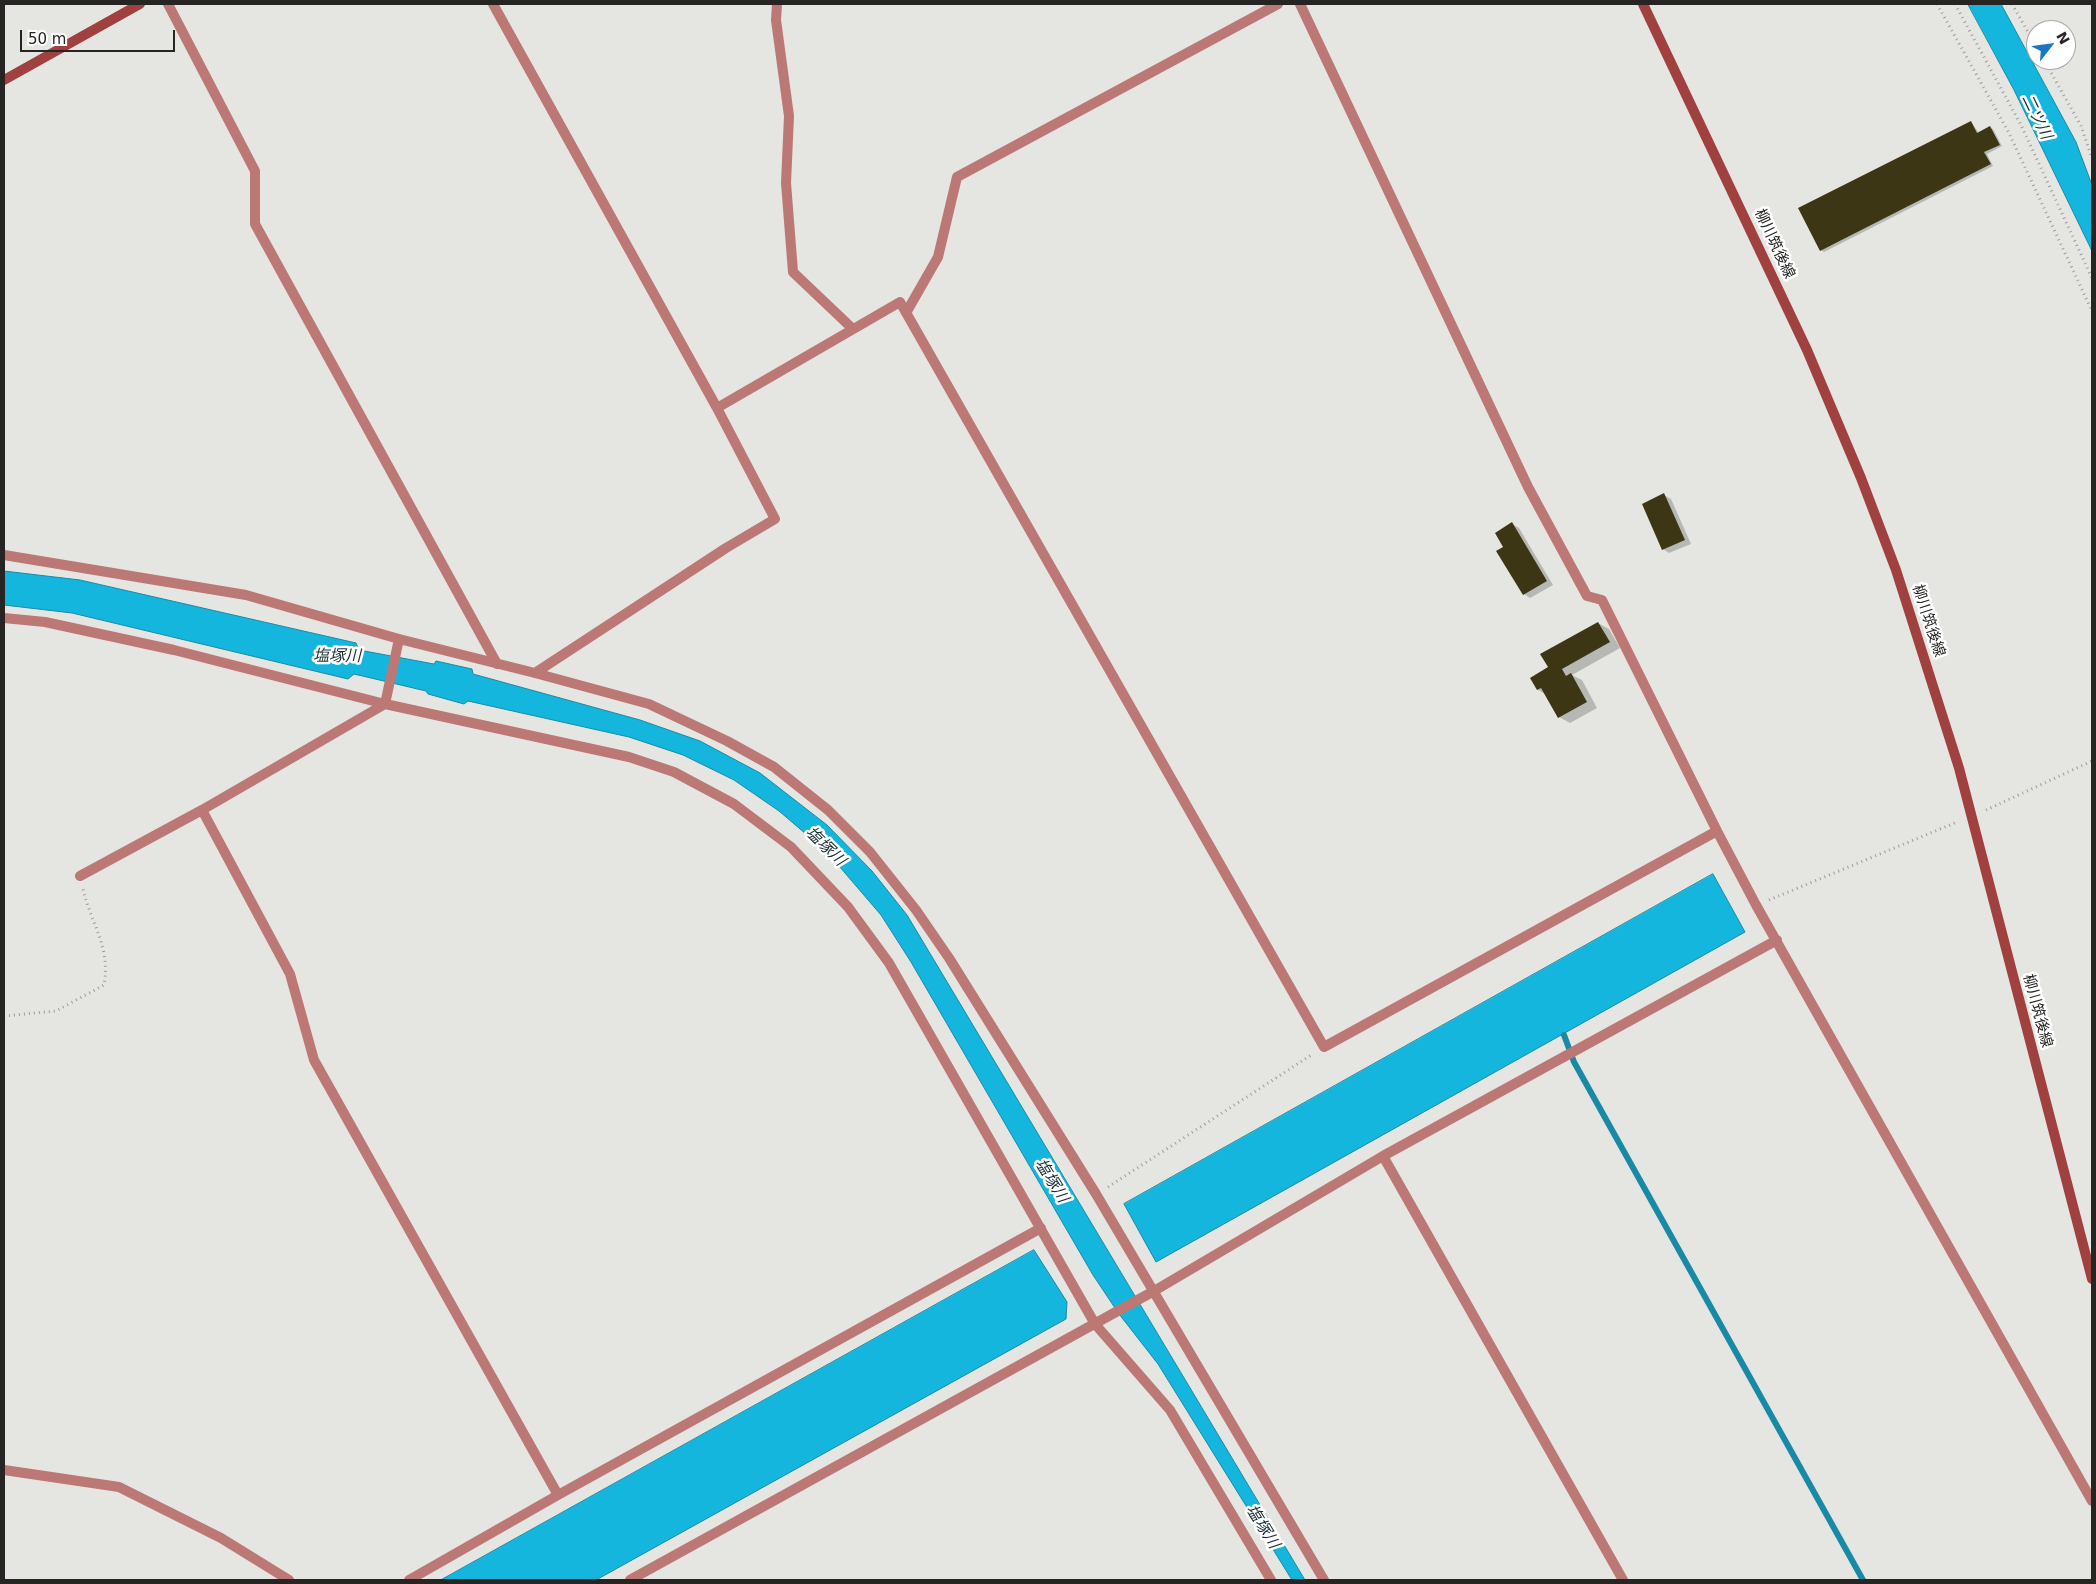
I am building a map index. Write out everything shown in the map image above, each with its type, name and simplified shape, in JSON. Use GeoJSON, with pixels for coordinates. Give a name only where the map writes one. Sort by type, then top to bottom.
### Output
{"type":"FeatureCollection","features":[{"type":"Feature","properties":{"kind":"main road"},"geometry":{"type":"LineString","coordinates":[[4,80],[140,4]]}},
{"type":"Feature","properties":{"kind":"main road","name":"柳川筑後線"},"geometry":{"type":"LineString","coordinates":[[1643,4],[1807,350],[1861,478],[1896,570],[1959,768],[2092,1279]]}},
{"type":"Feature","properties":{"kind":"street"},"geometry":{"type":"LineString","coordinates":[[168,4],[255,171],[256,224],[497,664]]}},
{"type":"Feature","properties":{"kind":"street"},"geometry":{"type":"LineString","coordinates":[[493,4],[717,408],[775,519],[726,548],[534,673]]}},
{"type":"Feature","properties":{"kind":"street"},"geometry":{"type":"LineString","coordinates":[[777,4],[776,20],[788,116],[786,183],[793,272],[853,330]]}},
{"type":"Feature","properties":{"kind":"street"},"geometry":{"type":"LineString","coordinates":[[906,313],[938,257],[957,177],[1278,4]]}},
{"type":"Feature","properties":{"kind":"street"},"geometry":{"type":"LineString","coordinates":[[1300,4],[1528,487],[1587,596],[1602,600],[1717,831],[1756,904],[2092,1501]]}},
{"type":"Feature","properties":{"kind":"street"},"geometry":{"type":"LineString","coordinates":[[717,408],[900,302],[1324,1047],[1717,831]]}},
{"type":"Feature","properties":{"kind":"street"},"geometry":{"type":"LineString","coordinates":[[4,554],[246,596],[399,639],[649,704],[774,767],[828,810],[870,852],[916,910],[949,958],[1154,1290],[1324,1580]]}},
{"type":"Feature","properties":{"kind":"street"},"geometry":{"type":"LineString","coordinates":[[4,618],[45,622],[174,650],[385,704],[629,757],[674,772],[734,804],[791,847],[848,907],[889,963],[1095,1324],[1170,1410],[1271,1580]]}},
{"type":"Feature","properties":{"kind":"street"},"geometry":{"type":"LineString","coordinates":[[80,876],[202,810],[385,704],[399,639]]}},
{"type":"Feature","properties":{"kind":"street"},"geometry":{"type":"LineString","coordinates":[[202,810],[290,974],[314,1060],[558,1495]]}},
{"type":"Feature","properties":{"kind":"street"},"geometry":{"type":"LineString","coordinates":[[630,1580],[1095,1324],[1383,1156],[1777,940]]}},
{"type":"Feature","properties":{"kind":"street"},"geometry":{"type":"LineString","coordinates":[[1383,1156],[1624,1580]]}},
{"type":"Feature","properties":{"kind":"street"},"geometry":{"type":"LineString","coordinates":[[409,1580],[558,1495],[1041,1228]]}},
{"type":"Feature","properties":{"kind":"street"},"geometry":{"type":"LineString","coordinates":[[4,1470],[119,1487],[220,1538],[290,1580]]}},
{"type":"Feature","properties":{"kind":"path"},"geometry":{"type":"LineString","coordinates":[[1937,4],[2009,133],[2092,311]]}},
{"type":"Feature","properties":{"kind":"path"},"geometry":{"type":"LineString","coordinates":[[1955,4],[2022,125],[2092,278]]}},
{"type":"Feature","properties":{"kind":"path"},"geometry":{"type":"LineString","coordinates":[[2012,4],[2026,28]]}},
{"type":"Feature","properties":{"kind":"path"},"geometry":{"type":"LineString","coordinates":[[2050,70],[2081,126],[2092,158]]}},
{"type":"Feature","properties":{"kind":"path"},"geometry":{"type":"LineString","coordinates":[[1756,904],[1971,817],[2092,761]]}},
{"type":"Feature","properties":{"kind":"path"},"geometry":{"type":"LineString","coordinates":[[4,1016],[56,1011],[104,985],[107,968],[100,933],[85,895],[80,876]]}},
{"type":"Feature","properties":{"kind":"path"},"geometry":{"type":"LineString","coordinates":[[1096,1194],[1324,1047]]}},
{"type":"Feature","properties":{"kind":"water","name":"二ツ川"},"geometry":{"type":"Polygon","coordinates":[[[1968,4],[2001,4],[2026,50],[2026,70],[2037,70],[2076,142],[2092,185],[2092,251],[2014,90],[1968,4]]]}},
{"type":"Feature","properties":{"kind":"water","name":"塩塚川"},"geometry":{"type":"Polygon","coordinates":[[[4,571],[80,580],[356,643],[359,650],[434,664],[436,661],[472,669],[473,674],[640,720],[700,741],[760,773],[827,825],[872,871],[907,915],[1305,1580],[1292,1580],[1158,1364],[1119,1314],[1093,1275],[911,962],[881,915],[827,852],[779,811],[734,780],[683,755],[629,737],[468,701],[464,704],[428,694],[426,691],[354,674],[348,679],[72,613],[4,605],[4,571]]]}},
{"type":"Feature","properties":{"kind":"water"},"geometry":{"type":"Polygon","coordinates":[[[1713,874],[1745,932],[1156,1262],[1124,1204],[1713,874]]]}},
{"type":"Feature","properties":{"kind":"water"},"geometry":{"type":"Polygon","coordinates":[[[1034,1250],[1067,1302],[1066,1319],[596,1580],[441,1580],[1034,1250]]]}},
{"type":"Feature","properties":{"kind":"building"},"geometry":{"type":"Polygon","coordinates":[[[1971,121],[1977,133],[1990,126],[2000,145],[1984,152],[1991,164],[1820,251],[1798,208],[1971,121]]]}},
{"type":"Feature","properties":{"kind":"building"},"geometry":{"type":"Polygon","coordinates":[[[1664,493],[1685,540],[1662,550],[1642,504],[1664,493]]]}},
{"type":"Feature","properties":{"kind":"building"},"geometry":{"type":"Polygon","coordinates":[[[1512,522],[1547,581],[1523,595],[1496,551],[1503,547],[1495,533],[1512,522]]]}},
{"type":"Feature","properties":{"kind":"building"},"geometry":{"type":"Polygon","coordinates":[[[1598,622],[1610,642],[1562,669],[1566,676],[1571,673],[1587,702],[1558,718],[1541,688],[1537,690],[1530,678],[1548,667],[1540,654],[1598,622]]]}},
{"type":"Feature","properties":{"kind":"waterway"},"geometry":{"type":"LineString","coordinates":[[1564,1035],[1574,1062],[1863,1580]]}}]}
